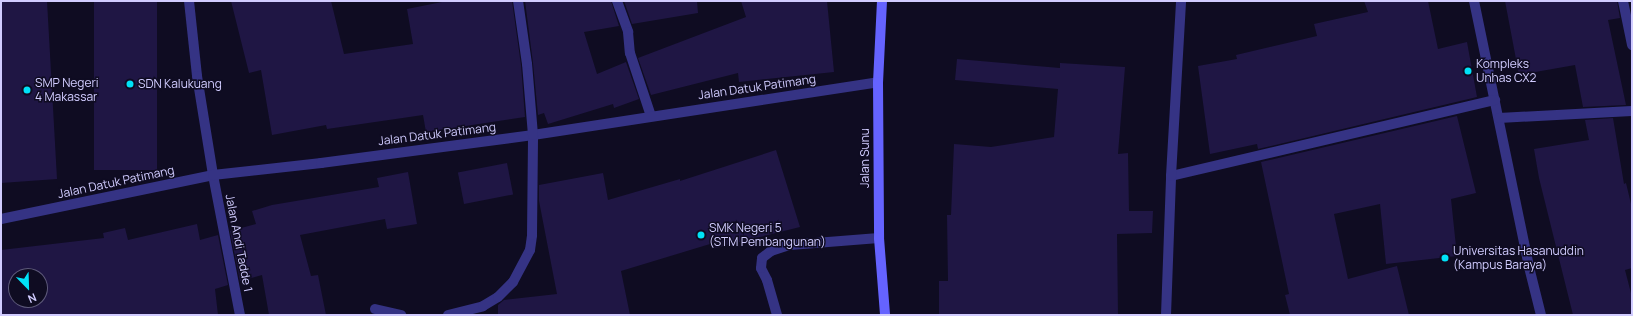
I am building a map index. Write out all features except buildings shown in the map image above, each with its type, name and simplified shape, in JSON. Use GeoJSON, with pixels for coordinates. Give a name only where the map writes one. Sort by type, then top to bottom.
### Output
{"type":"FeatureCollection","features":[{"type":"Feature","properties":{"kind":"main road","name":"Jalan Sunu"},"geometry":{"type":"LineString","coordinates":[[882,1],[878,82],[879,238],[884,315]]}},
{"type":"Feature","properties":{"kind":"street","name":"Jalan Andi Tadde 1"},"geometry":{"type":"LineString","coordinates":[[189,1],[197,76],[213,175],[240,315]]}},
{"type":"Feature","properties":{"kind":"street"},"geometry":{"type":"LineString","coordinates":[[448,315],[483,306],[498,296],[513,282],[530,250],[532,235],[533,135],[527,64],[518,1]]}},
{"type":"Feature","properties":{"kind":"street"},"geometry":{"type":"LineString","coordinates":[[617,1],[628,32],[631,49],[630,54],[651,116]]}},
{"type":"Feature","properties":{"kind":"street"},"geometry":{"type":"LineString","coordinates":[[1166,315],[1171,176],[1181,1]]}},
{"type":"Feature","properties":{"kind":"street"},"geometry":{"type":"LineString","coordinates":[[1474,1],[1529,267],[1541,315]]}},
{"type":"Feature","properties":{"kind":"street"},"geometry":{"type":"LineString","coordinates":[[1623,1],[1632,45]]}},
{"type":"Feature","properties":{"kind":"street","name":"Jalan Datuk Patimang"},"geometry":{"type":"LineString","coordinates":[[1,220],[213,175],[321,163],[533,135],[878,82]]}},
{"type":"Feature","properties":{"kind":"street"},"geometry":{"type":"LineString","coordinates":[[1171,176],[1495,100]]}},
{"type":"Feature","properties":{"kind":"street"},"geometry":{"type":"LineString","coordinates":[[1499,118],[1632,111]]}},
{"type":"Feature","properties":{"kind":"street"},"geometry":{"type":"LineString","coordinates":[[777,315],[767,280],[761,268],[762,258],[771,251],[790,245],[879,238]]}},
{"type":"Feature","properties":{"kind":"street"},"geometry":{"type":"LineString","coordinates":[[375,309],[401,315]]}},
{"type":"Feature","properties":{"kind":"place","name":"Kompleks Unhas CX2"},"geometry":{"type":"Point","coordinates":[1468,71]}},
{"type":"Feature","properties":{"kind":"place","name":"SDN Kalukuang"},"geometry":{"type":"Point","coordinates":[130,84]}},
{"type":"Feature","properties":{"kind":"place","name":"SMP Negeri 4 Makassar"},"geometry":{"type":"Point","coordinates":[27,90]}},
{"type":"Feature","properties":{"kind":"place","name":"SMK Negeri 5 (STM Pembangunan)"},"geometry":{"type":"Point","coordinates":[701,235]}},
{"type":"Feature","properties":{"kind":"place","name":"Universitas Hasanuddin (Kampus Baraya)"},"geometry":{"type":"Point","coordinates":[1445,258]}}]}
